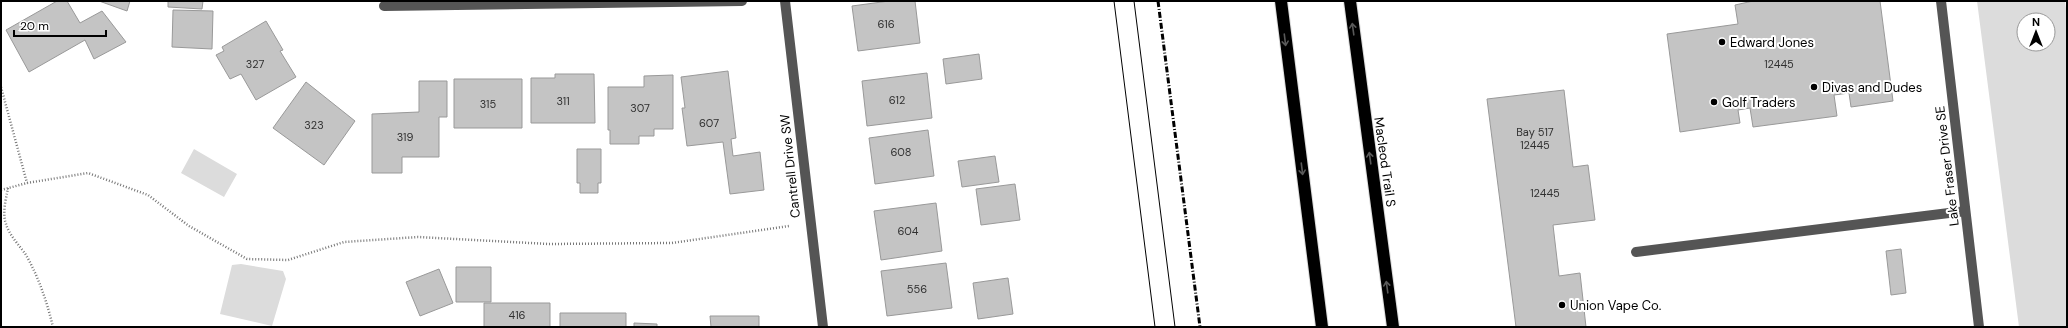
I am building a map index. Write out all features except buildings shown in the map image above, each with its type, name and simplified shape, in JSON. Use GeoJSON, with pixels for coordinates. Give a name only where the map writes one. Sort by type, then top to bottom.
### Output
{"type":"FeatureCollection","features":[{"type":"Feature","properties":{"kind":"highway"},"geometry":{"type":"LineString","coordinates":[[1280,1],[1322,327]]}},
{"type":"Feature","properties":{"kind":"highway","name":"Macleod Trail S"},"geometry":{"type":"LineString","coordinates":[[1350,1],[1393,326]]}},
{"type":"Feature","properties":{"kind":"street"},"geometry":{"type":"LineString","coordinates":[[384,6],[742,1]]}},
{"type":"Feature","properties":{"kind":"street","name":"Cantrell Drive SW"},"geometry":{"type":"LineString","coordinates":[[785,1],[823,327]]}},
{"type":"Feature","properties":{"kind":"street","name":"Lake Fraser Drive SE"},"geometry":{"type":"LineString","coordinates":[[1941,1],[1979,327]]}},
{"type":"Feature","properties":{"kind":"street"},"geometry":{"type":"LineString","coordinates":[[1636,252],[1965,212]]}},
{"type":"Feature","properties":{"kind":"path"},"geometry":{"type":"LineString","coordinates":[[1,87],[27,183]]}},
{"type":"Feature","properties":{"kind":"path"},"geometry":{"type":"LineString","coordinates":[[1,190],[27,183],[88,173],[148,195],[189,226],[247,259],[288,260],[344,242],[418,237],[549,244],[672,243],[777,226],[810,224]]}},
{"type":"Feature","properties":{"kind":"path"},"geometry":{"type":"LineString","coordinates":[[8,188],[5,206],[6,225],[38,278],[48,306],[53,327]]}},
{"type":"Feature","properties":{"kind":"shaded area"},"geometry":{"type":"Polygon","coordinates":[[[1977,1],[2065,1],[2067,16],[2067,327],[2019,327],[1977,1]]]}},
{"type":"Feature","properties":{"kind":"shaded area"},"geometry":{"type":"Polygon","coordinates":[[[194,149],[237,174],[224,197],[181,173],[194,149]]]}},
{"type":"Feature","properties":{"kind":"shaded area"},"geometry":{"type":"Polygon","coordinates":[[[241,264],[283,271],[286,279],[272,326],[220,314],[232,265],[241,264]]]}},
{"type":"Feature","properties":{"kind":"tram line"},"geometry":{"type":"LineString","coordinates":[[1114,1],[1155,327]]}},
{"type":"Feature","properties":{"kind":"tram line"},"geometry":{"type":"LineString","coordinates":[[1134,1],[1175,327]]}},
{"type":"Feature","properties":{"kind":"railway"},"geometry":{"type":"LineString","coordinates":[[1158,1],[1200,327]]}},
{"type":"Feature","properties":{"kind":"place","name":"Edward Jones"},"geometry":{"type":"Point","coordinates":[1722,42]}},
{"type":"Feature","properties":{"kind":"place","name":"Divas and Dudes"},"geometry":{"type":"Point","coordinates":[1814,87]}},
{"type":"Feature","properties":{"kind":"place","name":"Golf Traders"},"geometry":{"type":"Point","coordinates":[1714,102]}},
{"type":"Feature","properties":{"kind":"place","name":"Union Vape Co."},"geometry":{"type":"Point","coordinates":[1562,305]}}]}
